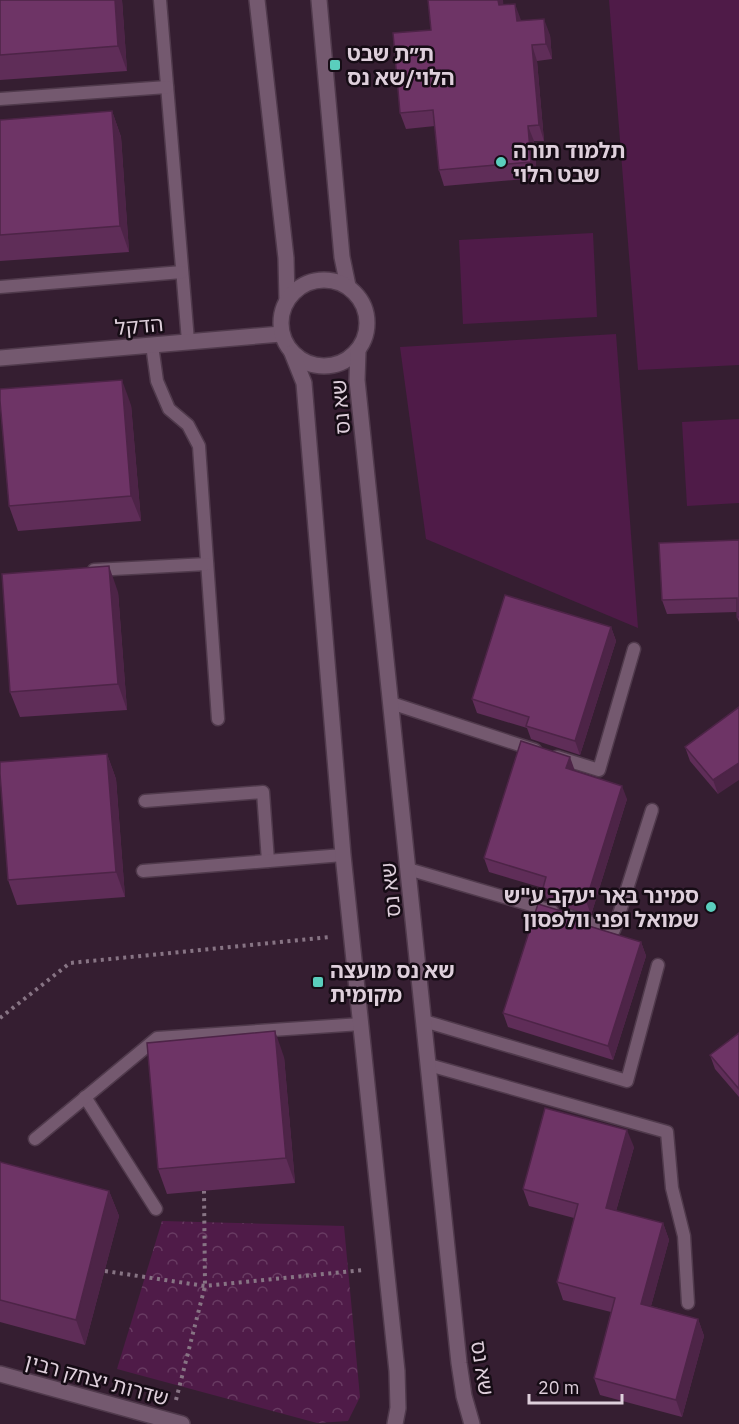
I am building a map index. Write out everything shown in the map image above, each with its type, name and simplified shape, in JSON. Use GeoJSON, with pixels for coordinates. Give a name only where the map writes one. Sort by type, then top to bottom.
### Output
{"type":"FeatureCollection","features":[{"type":"Feature","properties":{"kind":"street"},"geometry":{"type":"LineString","coordinates":[[257,0],[286,258],[287,300]]}},
{"type":"Feature","properties":{"kind":"street"},"geometry":{"type":"LineString","coordinates":[[319,0],[342,257],[348,286]]}},
{"type":"Feature","properties":{"kind":"street"},"geometry":{"type":"LineString","coordinates":[[322,280],[335,281],[348,286],[359,297],[366,309],[368,324],[365,338],[358,351],[347,360],[333,366],[318,366],[304,362],[292,353],[281,334],[282,310],[287,300],[296,289],[308,283],[322,280]]}},
{"type":"Feature","properties":{"kind":"street","name":"הדקל"},"geometry":{"type":"LineString","coordinates":[[0,358],[281,334]]}},
{"type":"Feature","properties":{"kind":"street","name":"שא נס"},"geometry":{"type":"LineString","coordinates":[[358,351],[357,380],[459,1363],[464,1396],[472,1424]]}},
{"type":"Feature","properties":{"kind":"street","name":"שא נס"},"geometry":{"type":"LineString","coordinates":[[292,353],[304,383],[343,855],[397,1371],[398,1408],[395,1424]]}},
{"type":"Feature","properties":{"kind":"street","name":"שדרות יצחק רבין"},"geometry":{"type":"LineString","coordinates":[[0,1374],[176,1422]]}},
{"type":"Feature","properties":{"kind":"lane"},"geometry":{"type":"LineString","coordinates":[[160,0],[188,341]]}},
{"type":"Feature","properties":{"kind":"lane"},"geometry":{"type":"LineString","coordinates":[[0,99],[167,87]]}},
{"type":"Feature","properties":{"kind":"lane"},"geometry":{"type":"LineString","coordinates":[[0,287],[182,272]]}},
{"type":"Feature","properties":{"kind":"lane"},"geometry":{"type":"LineString","coordinates":[[152,345],[157,381],[169,409],[188,425],[199,446],[218,719]]}},
{"type":"Feature","properties":{"kind":"lane"},"geometry":{"type":"LineString","coordinates":[[81,571],[207,564]]}},
{"type":"Feature","properties":{"kind":"lane"},"geometry":{"type":"LineString","coordinates":[[391,704],[599,770],[634,649]]}},
{"type":"Feature","properties":{"kind":"lane"},"geometry":{"type":"LineString","coordinates":[[146,801],[263,792],[268,861]]}},
{"type":"Feature","properties":{"kind":"lane"},"geometry":{"type":"LineString","coordinates":[[408,869],[614,930],[652,810]]}},
{"type":"Feature","properties":{"kind":"lane"},"geometry":{"type":"LineString","coordinates":[[143,871],[343,855]]}},
{"type":"Feature","properties":{"kind":"lane"},"geometry":{"type":"LineString","coordinates":[[424,1021],[627,1081],[658,965]]}},
{"type":"Feature","properties":{"kind":"lane"},"geometry":{"type":"LineString","coordinates":[[35,1139],[157,1038],[361,1024]]}},
{"type":"Feature","properties":{"kind":"lane"},"geometry":{"type":"LineString","coordinates":[[429,1065],[668,1132],[672,1188],[684,1236],[688,1303]]}},
{"type":"Feature","properties":{"kind":"lane"},"geometry":{"type":"LineString","coordinates":[[85,1097],[156,1209]]}},
{"type":"Feature","properties":{"kind":"path"},"geometry":{"type":"LineString","coordinates":[[0,1018],[70,963],[352,935]]}},
{"type":"Feature","properties":{"kind":"path"},"geometry":{"type":"LineString","coordinates":[[176,1422],[205,1286],[204,1191]]}},
{"type":"Feature","properties":{"kind":"path"},"geometry":{"type":"LineString","coordinates":[[105,1271],[205,1286],[386,1268]]}},
{"type":"Feature","properties":{"kind":"green space"},"geometry":{"type":"Polygon","coordinates":[[[609,0],[739,0],[739,365],[638,370],[609,0]]]}},
{"type":"Feature","properties":{"kind":"green space"},"geometry":{"type":"Polygon","coordinates":[[[593,233],[597,317],[463,324],[459,240],[593,233]]]}},
{"type":"Feature","properties":{"kind":"green space"},"geometry":{"type":"Polygon","coordinates":[[[616,334],[638,628],[426,539],[400,347],[616,334]]]}},
{"type":"Feature","properties":{"kind":"green space"},"geometry":{"type":"Polygon","coordinates":[[[739,419],[739,503],[687,506],[682,422],[739,419]]]}},
{"type":"Feature","properties":{"kind":"green space"},"geometry":{"type":"Polygon","coordinates":[[[162,1221],[344,1226],[360,1397],[348,1421],[317,1423],[117,1369],[162,1221]]]}},
{"type":"Feature","properties":{"kind":"building"},"geometry":{"type":"Polygon","coordinates":[[[0,0],[115,0],[118,46],[0,55],[0,0]]]}},
{"type":"Feature","properties":{"kind":"building"},"geometry":{"type":"Polygon","coordinates":[[[428,0],[498,0],[499,5],[515,4],[517,21],[544,19],[546,44],[532,45],[539,125],[528,126],[531,162],[439,170],[433,110],[400,113],[393,33],[431,30],[428,0]]]}},
{"type":"Feature","properties":{"kind":"building"},"geometry":{"type":"Polygon","coordinates":[[[112,111],[120,226],[0,235],[0,120],[112,111]]]}},
{"type":"Feature","properties":{"kind":"building"},"geometry":{"type":"Polygon","coordinates":[[[122,380],[131,496],[9,506],[0,389],[122,380]]]}},
{"type":"Feature","properties":{"kind":"building"},"geometry":{"type":"Polygon","coordinates":[[[739,540],[739,617],[737,617],[737,598],[662,600],[659,543],[739,540]]]}},
{"type":"Feature","properties":{"kind":"building"},"geometry":{"type":"Polygon","coordinates":[[[109,566],[118,684],[10,692],[2,574],[109,566]]]}},
{"type":"Feature","properties":{"kind":"building"},"geometry":{"type":"Polygon","coordinates":[[[505,595],[611,627],[575,741],[526,726],[529,717],[472,699],[505,595]]]}},
{"type":"Feature","properties":{"kind":"building"},"geometry":{"type":"Polygon","coordinates":[[[739,707],[739,763],[713,780],[685,747],[739,707]]]}},
{"type":"Feature","properties":{"kind":"building"},"geometry":{"type":"Polygon","coordinates":[[[521,741],[570,757],[566,768],[622,786],[586,901],[543,888],[546,877],[484,858],[521,741]]]}},
{"type":"Feature","properties":{"kind":"building"},"geometry":{"type":"Polygon","coordinates":[[[107,754],[116,872],[8,880],[0,762],[107,754]]]}},
{"type":"Feature","properties":{"kind":"building"},"geometry":{"type":"Polygon","coordinates":[[[538,904],[581,917],[579,923],[641,942],[608,1046],[503,1013],[538,904]]]}},
{"type":"Feature","properties":{"kind":"building"},"geometry":{"type":"Polygon","coordinates":[[[275,1031],[286,1158],[158,1169],[147,1043],[275,1031]]]}},
{"type":"Feature","properties":{"kind":"building"},"geometry":{"type":"Polygon","coordinates":[[[739,1033],[739,1089],[710,1055],[739,1033]]]}},
{"type":"Feature","properties":{"kind":"building"},"geometry":{"type":"Polygon","coordinates":[[[545,1108],[627,1130],[606,1208],[663,1223],[641,1304],[698,1319],[676,1400],[594,1378],[615,1298],[557,1282],[578,1204],[523,1189],[545,1108]]]}},
{"type":"Feature","properties":{"kind":"building"},"geometry":{"type":"Polygon","coordinates":[[[0,1162],[109,1191],[76,1320],[0,1300],[0,1162]]]}},
{"type":"Feature","properties":{"kind":"place","name":"ת״ת שבט הלוי/שא נס"},"geometry":{"type":"Point","coordinates":[335,65]}},
{"type":"Feature","properties":{"kind":"place","name":"תלמוד תורה שבט הלוי"},"geometry":{"type":"Point","coordinates":[501,162]}},
{"type":"Feature","properties":{"kind":"place","name":"סמינר באר יעקב ע\"ש שמואל ופני וולפסון"},"geometry":{"type":"Point","coordinates":[711,907]}},
{"type":"Feature","properties":{"kind":"place","name":"שא נס מועצה מקומית"},"geometry":{"type":"Point","coordinates":[318,982]}}]}
